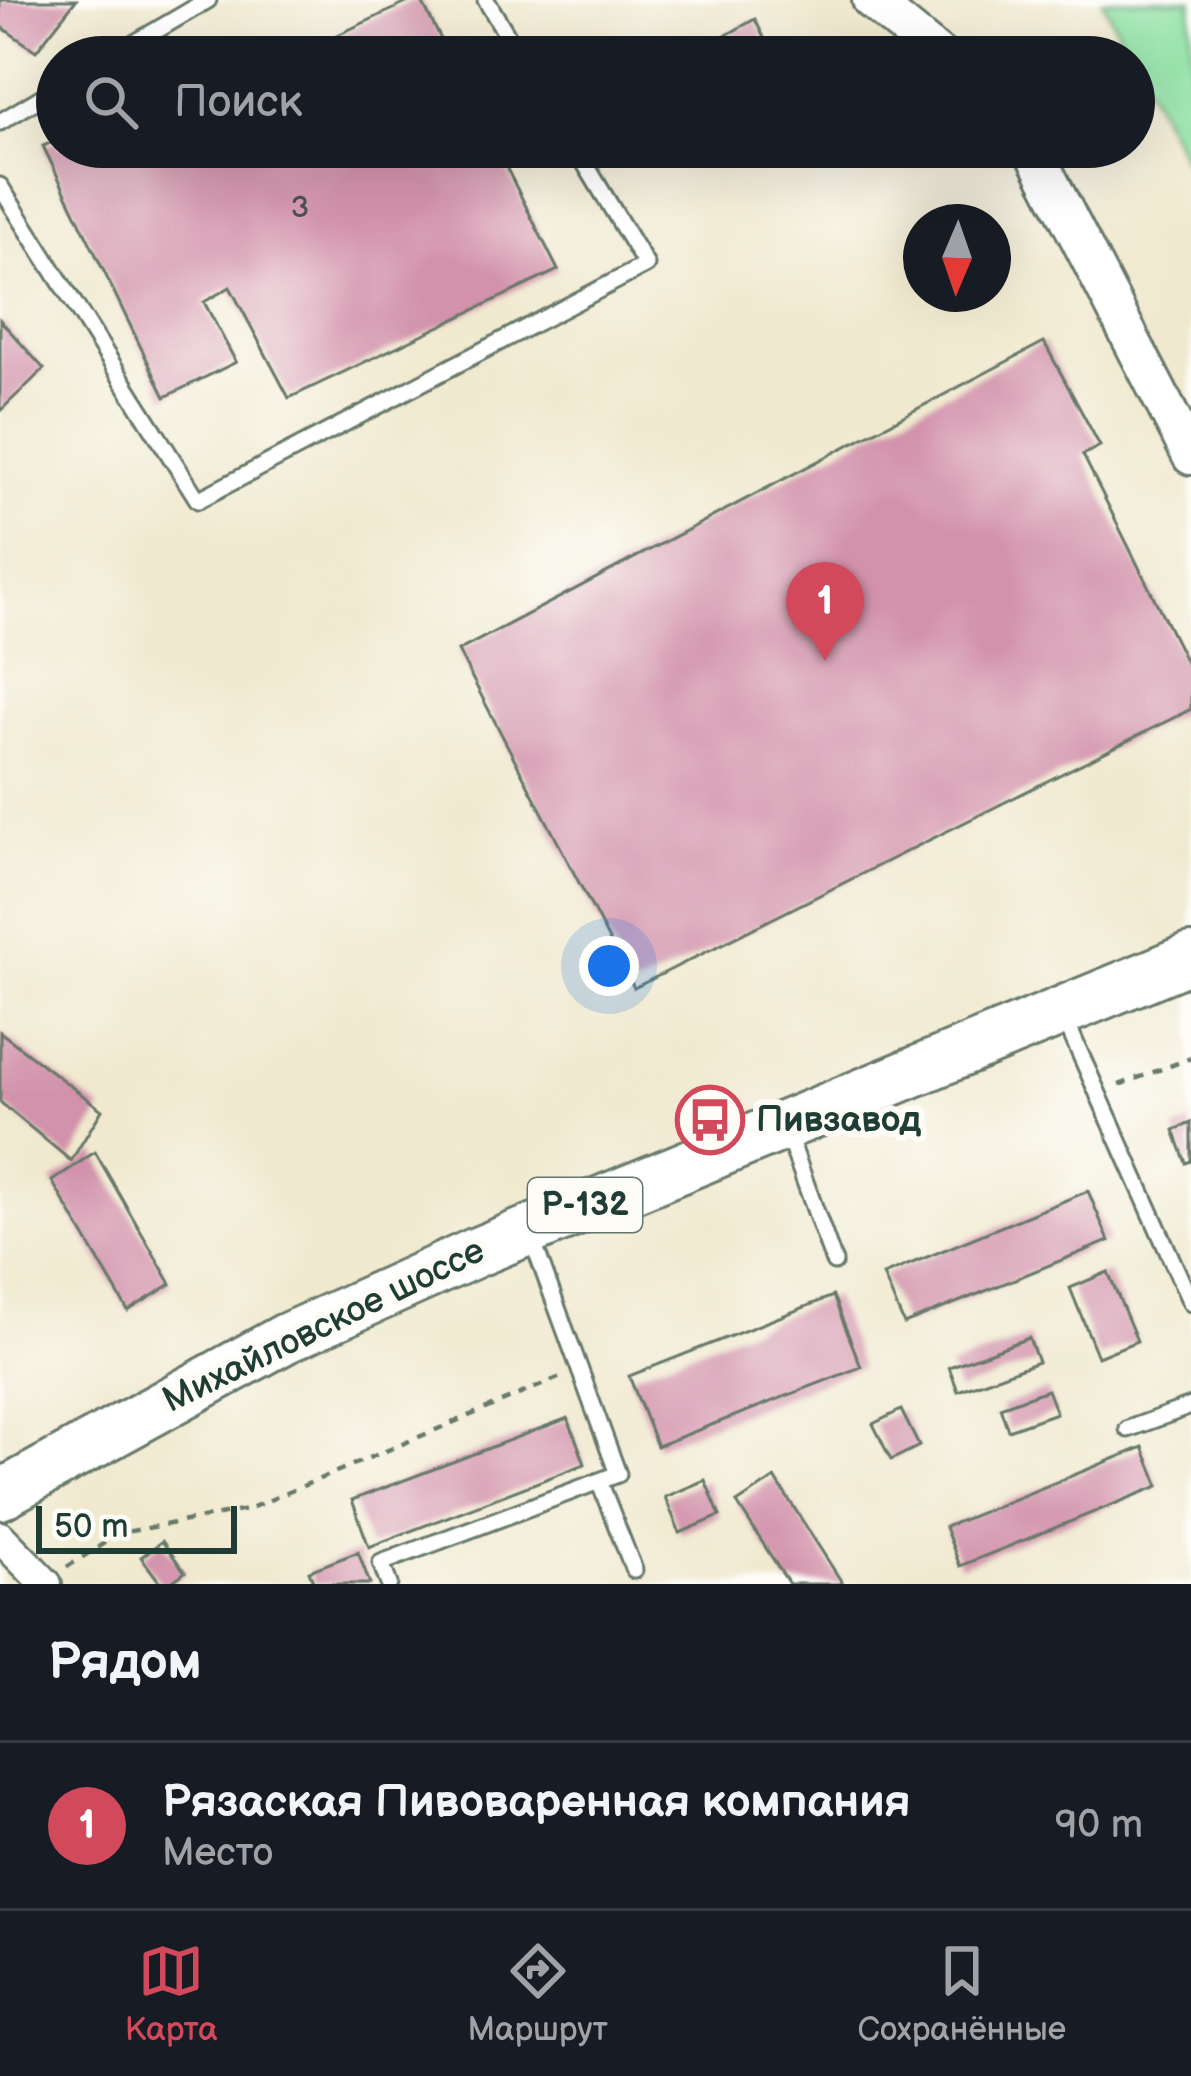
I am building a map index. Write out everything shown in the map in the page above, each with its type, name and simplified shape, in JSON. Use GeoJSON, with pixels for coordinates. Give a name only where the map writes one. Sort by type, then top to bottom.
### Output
{"type":"FeatureCollection","features":[{"type":"Feature","properties":{"kind":"main road","name":"Михайловское шоссе"},"geometry":{"type":"LineString","coordinates":[[0,1496],[286,1338],[528,1229],[1191,958]]}},
{"type":"Feature","properties":{"kind":"street"},"geometry":{"type":"LineString","coordinates":[[871,0],[915,36]]}},
{"type":"Feature","properties":{"kind":"street"},"geometry":{"type":"LineString","coordinates":[[1043,168],[1191,457]]}},
{"type":"Feature","properties":{"kind":"street"},"geometry":{"type":"LineString","coordinates":[[0,1537],[45,1583]]}},
{"type":"Feature","properties":{"kind":"lane"},"geometry":{"type":"LineString","coordinates":[[147,36],[208,0]]}},
{"type":"Feature","properties":{"kind":"lane"},"geometry":{"type":"LineString","coordinates":[[486,0],[507,36]]}},
{"type":"Feature","properties":{"kind":"lane"},"geometry":{"type":"LineString","coordinates":[[0,122],[36,101]]}},
{"type":"Feature","properties":{"kind":"lane"},"geometry":{"type":"LineString","coordinates":[[0,186],[198,500],[646,265],[588,168]]}},
{"type":"Feature","properties":{"kind":"lane"},"geometry":{"type":"LineString","coordinates":[[1063,1014],[1191,1303]]}},
{"type":"Feature","properties":{"kind":"lane"},"geometry":{"type":"LineString","coordinates":[[784,1123],[834,1262]]}},
{"type":"Feature","properties":{"kind":"lane"},"geometry":{"type":"LineString","coordinates":[[389,1584],[381,1563],[618,1474],[528,1229]]}},
{"type":"Feature","properties":{"kind":"lane"},"geometry":{"type":"LineString","coordinates":[[1128,1430],[1191,1406]]}},
{"type":"Feature","properties":{"kind":"lane"},"geometry":{"type":"LineString","coordinates":[[599,1481],[634,1570]]}},
{"type":"Feature","properties":{"kind":"path"},"geometry":{"type":"LineString","coordinates":[[1097,1094],[1191,1058]]}},
{"type":"Feature","properties":{"kind":"path"},"geometry":{"type":"LineString","coordinates":[[45,1583],[120,1533],[246,1510],[579,1369]]}},
{"type":"Feature","properties":{"kind":"green space"},"geometry":{"type":"Polygon","coordinates":[[[1102,0],[1191,0],[1191,173],[1155,103],[1155,36],[1121,36],[1102,0]]]}},
{"type":"Feature","properties":{"kind":"building"},"geometry":{"type":"Polygon","coordinates":[[[0,0],[76,0],[48,36],[36,36],[36,51],[0,26],[0,0]]]}},
{"type":"Feature","properties":{"kind":"building"},"geometry":{"type":"Polygon","coordinates":[[[421,0],[439,36],[335,36],[421,0]]]}},
{"type":"Feature","properties":{"kind":"building"},"geometry":{"type":"Polygon","coordinates":[[[755,19],[763,36],[725,36],[755,19]]]}},
{"type":"Feature","properties":{"kind":"building"},"geometry":{"type":"Polygon","coordinates":[[[54,168],[507,168],[558,270],[289,398],[230,287],[204,302],[236,362],[165,397],[54,168]]]}},
{"type":"Feature","properties":{"kind":"building"},"geometry":{"type":"Polygon","coordinates":[[[0,320],[44,369],[0,411],[0,320]]]}},
{"type":"Feature","properties":{"kind":"building"},"geometry":{"type":"Polygon","coordinates":[[[1044,342],[1100,446],[1083,455],[1191,672],[1191,709],[634,988],[458,651],[1044,342]]]}},
{"type":"Feature","properties":{"kind":"building"},"geometry":{"type":"Polygon","coordinates":[[[0,1032],[102,1110],[71,1161],[0,1102],[0,1032]]]}},
{"type":"Feature","properties":{"kind":"building"},"geometry":{"type":"Polygon","coordinates":[[[1191,1123],[1191,1161],[1186,1163],[1174,1130],[1191,1123]]]}},
{"type":"Feature","properties":{"kind":"building"},"geometry":{"type":"Polygon","coordinates":[[[95,1152],[171,1284],[128,1311],[52,1181],[95,1152]]]}},
{"type":"Feature","properties":{"kind":"building"},"geometry":{"type":"Polygon","coordinates":[[[1088,1191],[1109,1241],[904,1324],[883,1275],[1088,1191]]]}},
{"type":"Feature","properties":{"kind":"building"},"geometry":{"type":"Polygon","coordinates":[[[1108,1272],[1137,1341],[1098,1357],[1070,1288],[1108,1272]]]}},
{"type":"Feature","properties":{"kind":"building"},"geometry":{"type":"Polygon","coordinates":[[[833,1296],[861,1367],[657,1446],[629,1376],[833,1296]]]}},
{"type":"Feature","properties":{"kind":"building"},"geometry":{"type":"Polygon","coordinates":[[[1029,1338],[1038,1362],[958,1391],[949,1367],[1029,1338]]]}},
{"type":"Feature","properties":{"kind":"building"},"geometry":{"type":"Polygon","coordinates":[[[1047,1390],[1056,1413],[1008,1430],[1000,1407],[1047,1390]]]}},
{"type":"Feature","properties":{"kind":"building"},"geometry":{"type":"Polygon","coordinates":[[[901,1410],[919,1446],[891,1460],[873,1424],[901,1410]]]}},
{"type":"Feature","properties":{"kind":"building"},"geometry":{"type":"Polygon","coordinates":[[[568,1418],[585,1464],[369,1547],[352,1500],[568,1418]]]}},
{"type":"Feature","properties":{"kind":"building"},"geometry":{"type":"Polygon","coordinates":[[[1143,1447],[1159,1486],[960,1566],[945,1527],[1143,1447]]]}},
{"type":"Feature","properties":{"kind":"building"},"geometry":{"type":"Polygon","coordinates":[[[775,1478],[843,1584],[789,1584],[737,1503],[775,1478]]]}},
{"type":"Feature","properties":{"kind":"building"},"geometry":{"type":"Polygon","coordinates":[[[705,1480],[720,1516],[680,1533],[665,1497],[705,1480]]]}},
{"type":"Feature","properties":{"kind":"building"},"geometry":{"type":"Polygon","coordinates":[[[162,1541],[185,1572],[169,1584],[161,1584],[141,1557],[162,1541]]]}},
{"type":"Feature","properties":{"kind":"building"},"geometry":{"type":"Polygon","coordinates":[[[358,1552],[370,1584],[314,1584],[309,1571],[358,1552]]]}},
{"type":"Feature","properties":{"kind":"place","name":"Рязаская Пивоваренная компания"},"geometry":{"type":"Point","coordinates":[825,661]}},
{"type":"Feature","properties":{"kind":"place","name":"Пивзавод"},"geometry":{"type":"Point","coordinates":[710,1120]}}]}
